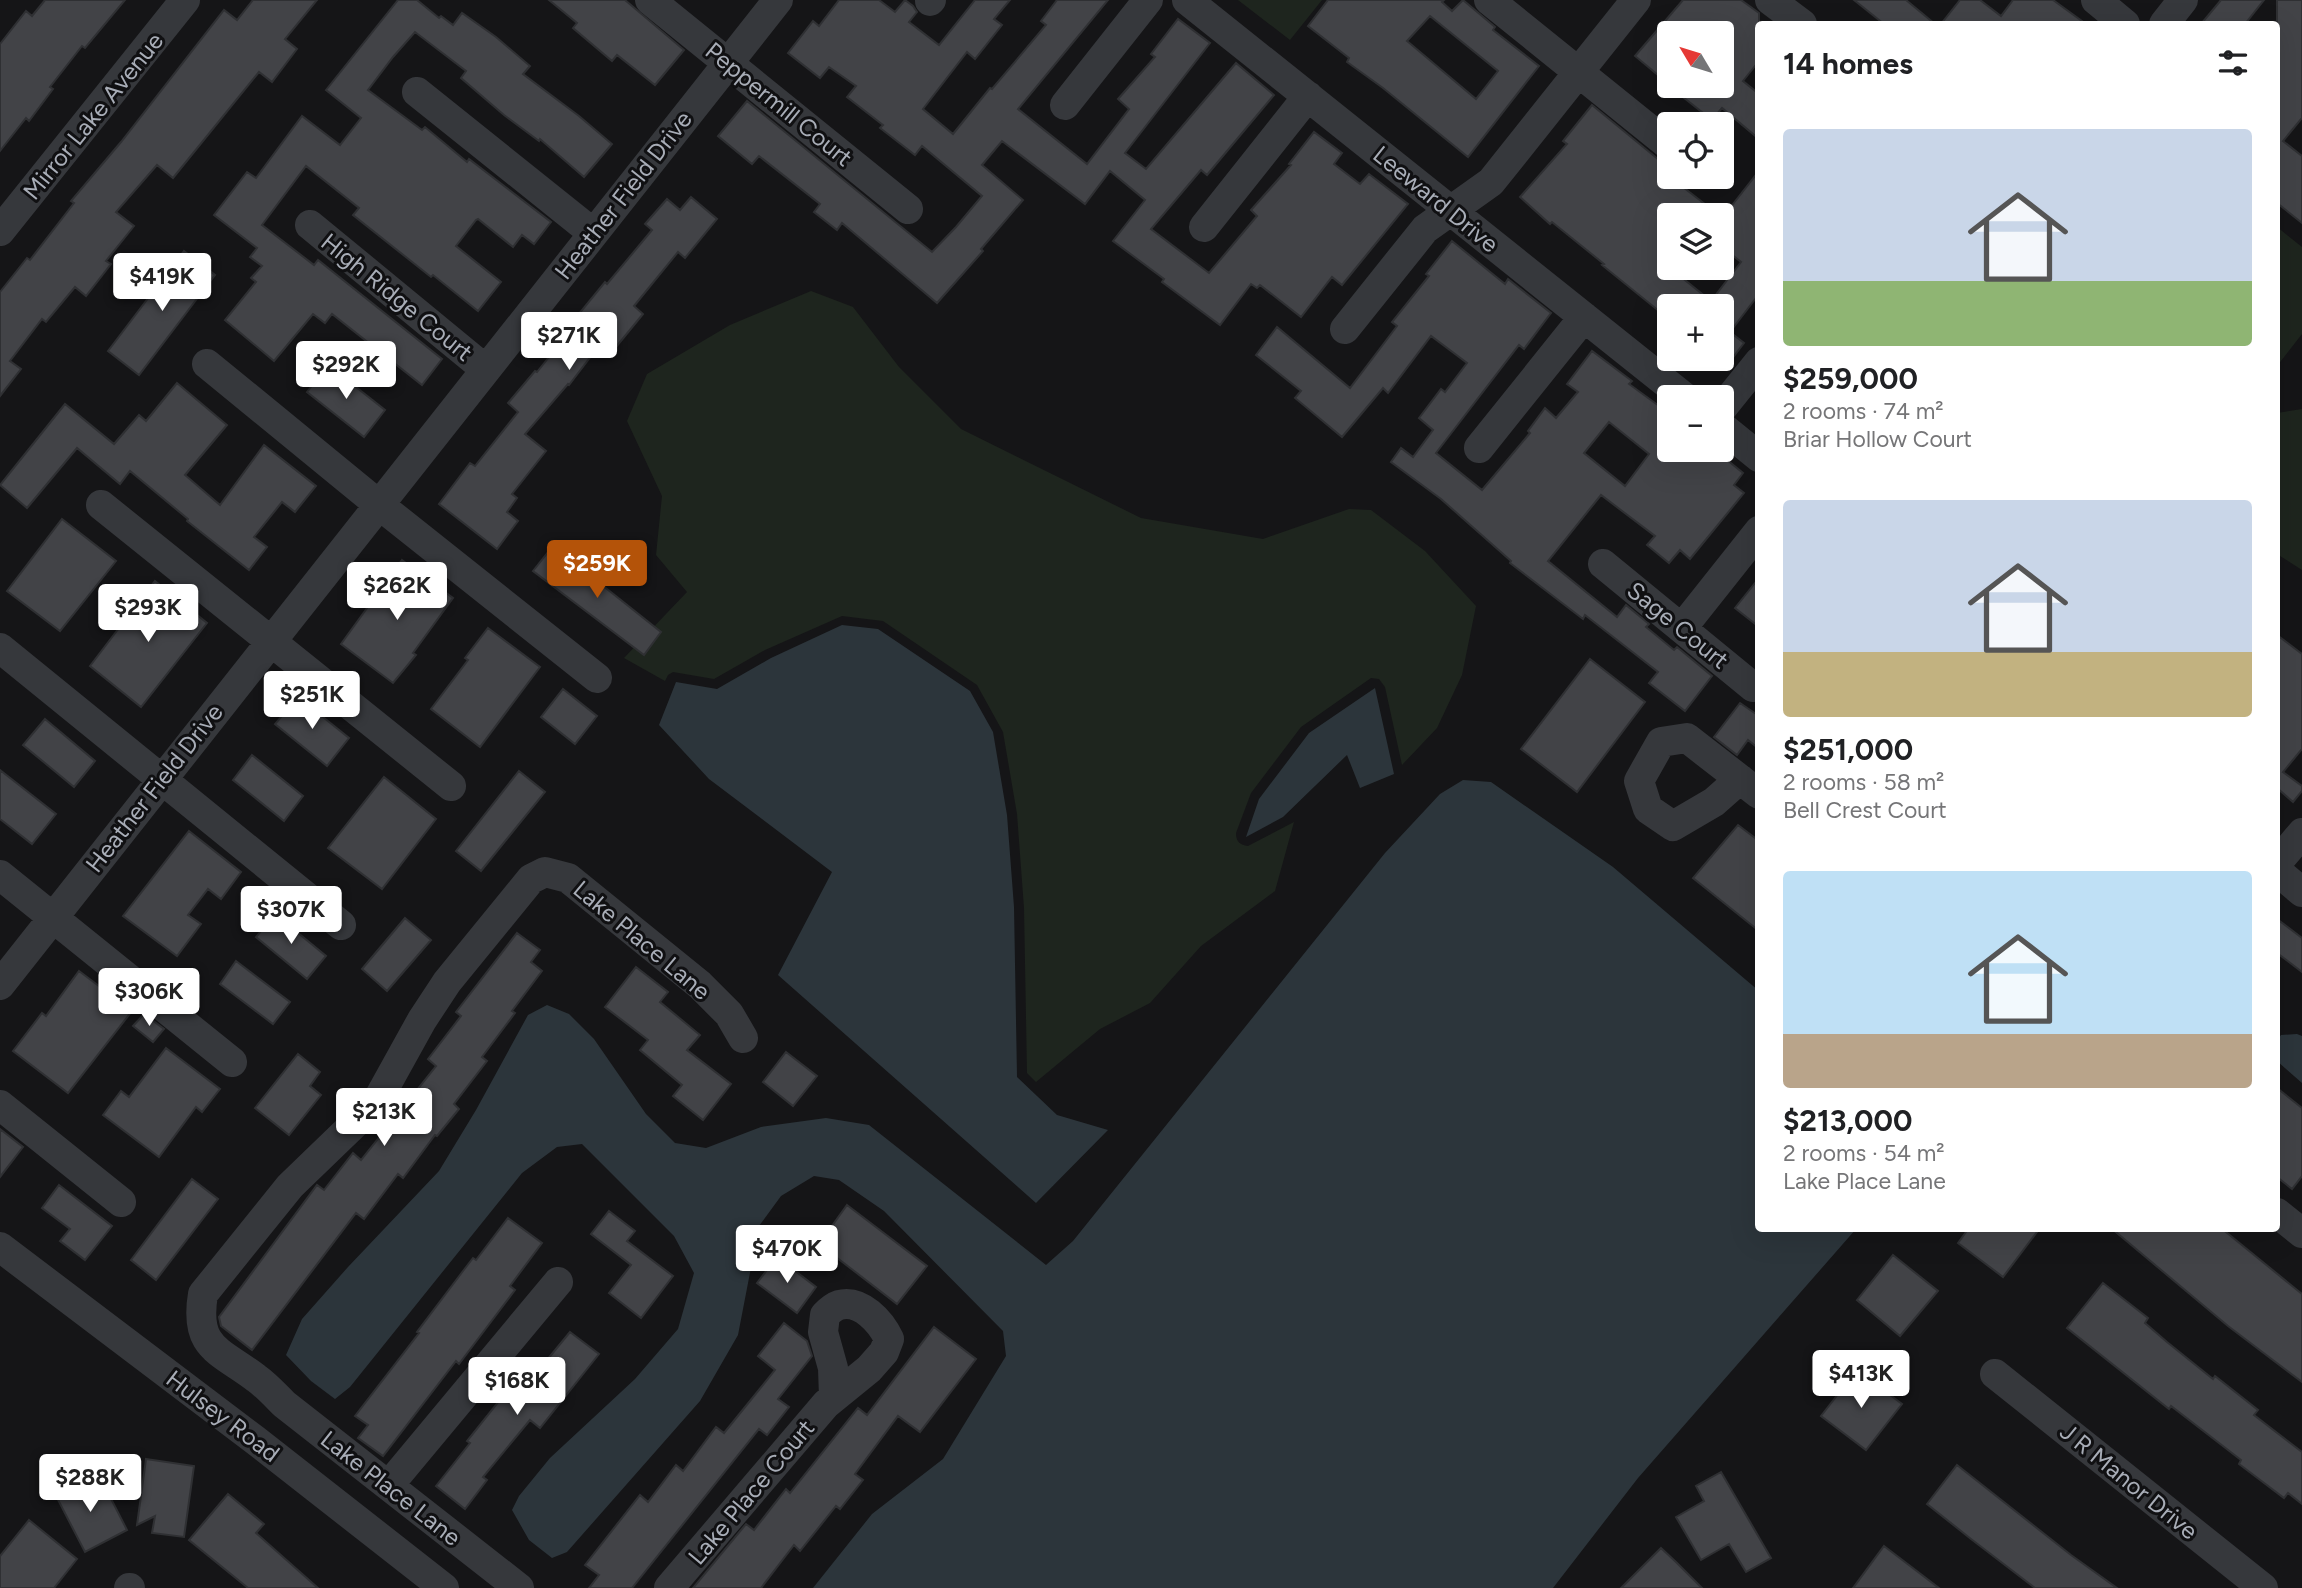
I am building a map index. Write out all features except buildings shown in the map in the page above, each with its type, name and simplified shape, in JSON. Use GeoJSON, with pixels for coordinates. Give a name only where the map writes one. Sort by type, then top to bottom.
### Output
{"type":"FeatureCollection","features":[{"type":"Feature","properties":{"kind":"street","name":"Mirror Lake Avenue"},"geometry":{"type":"LineString","coordinates":[[0,231],[185,0]]}},
{"type":"Feature","properties":{"kind":"street","name":"Peppermill Court"},"geometry":{"type":"LineString","coordinates":[[650,0],[908,209]]}},
{"type":"Feature","properties":{"kind":"street","name":"Heather Field Drive"},"geometry":{"type":"LineString","coordinates":[[0,985],[778,0]]}},
{"type":"Feature","properties":{"kind":"street"},"geometry":{"type":"LineString","coordinates":[[1065,105],[1148,0]]}},
{"type":"Feature","properties":{"kind":"street","name":"Leeward Drive"},"geometry":{"type":"LineString","coordinates":[[1187,0],[1669,385]]}},
{"type":"Feature","properties":{"kind":"street"},"geometry":{"type":"LineString","coordinates":[[1489,0],[1657,135]]}},
{"type":"Feature","properties":{"kind":"street"},"geometry":{"type":"LineString","coordinates":[[1345,330],[1425,229],[1491,182],[1636,0]]}},
{"type":"Feature","properties":{"kind":"street"},"geometry":{"type":"LineString","coordinates":[[1770,0],[1797,21]]}},
{"type":"Feature","properties":{"kind":"street"},"geometry":{"type":"LineString","coordinates":[[2096,0],[2121,21]]}},
{"type":"Feature","properties":{"kind":"street"},"geometry":{"type":"LineString","coordinates":[[2166,21],[2183,0]]}},
{"type":"Feature","properties":{"kind":"street"},"geometry":{"type":"LineString","coordinates":[[417,92],[593,233]]}},
{"type":"Feature","properties":{"kind":"street"},"geometry":{"type":"LineString","coordinates":[[1204,227],[1308,96]]}},
{"type":"Feature","properties":{"kind":"street","name":"High Ridge Court"},"geometry":{"type":"LineString","coordinates":[[310,225],[485,369]]}},
{"type":"Feature","properties":{"kind":"street"},"geometry":{"type":"LineString","coordinates":[[1479,448],[1584,317]]}},
{"type":"Feature","properties":{"kind":"street"},"geometry":{"type":"LineString","coordinates":[[207,363],[378,504],[597,678]]}},
{"type":"Feature","properties":{"kind":"street"},"geometry":{"type":"LineString","coordinates":[[1734,393],[1755,367]]}},
{"type":"Feature","properties":{"kind":"street"},"geometry":{"type":"LineString","coordinates":[[1734,437],[1755,454]]}},
{"type":"Feature","properties":{"kind":"street"},"geometry":{"type":"LineString","coordinates":[[101,505],[451,786]]}},
{"type":"Feature","properties":{"kind":"street"},"geometry":{"type":"LineString","coordinates":[[1682,628],[1755,536]]}},
{"type":"Feature","properties":{"kind":"street","name":"Sage Court"},"geometry":{"type":"LineString","coordinates":[[1603,564],[1753,687]]}},
{"type":"Feature","properties":{"kind":"street"},"geometry":{"type":"LineString","coordinates":[[0,648],[341,925]]}},
{"type":"Feature","properties":{"kind":"street"},"geometry":{"type":"LineString","coordinates":[[2280,859],[2302,833]]}},
{"type":"Feature","properties":{"kind":"street","name":"Lake Place Lane"},"geometry":{"type":"LineString","coordinates":[[501,1583],[390,1485],[284,1404],[257,1378],[214,1349],[201,1329],[203,1294],[290,1186],[376,1103],[416,1030],[447,982],[531,879],[545,872],[568,878],[699,985],[729,1014],[743,1038]]}},
{"type":"Feature","properties":{"kind":"street"},"geometry":{"type":"LineString","coordinates":[[2280,874],[2302,892]]}},
{"type":"Feature","properties":{"kind":"street"},"geometry":{"type":"LineString","coordinates":[[0,875],[232,1062]]}},
{"type":"Feature","properties":{"kind":"street"},"geometry":{"type":"LineString","coordinates":[[0,1105],[121,1202]]}},
{"type":"Feature","properties":{"kind":"street"},"geometry":{"type":"LineString","coordinates":[[2280,1215],[2302,1233]]}},
{"type":"Feature","properties":{"kind":"street","name":"Hulsey Road"},"geometry":{"type":"LineString","coordinates":[[0,1247],[255,1440],[444,1588]]}},
{"type":"Feature","properties":{"kind":"street"},"geometry":{"type":"LineString","coordinates":[[390,1485],[558,1282]]}},
{"type":"Feature","properties":{"kind":"street","name":"J R Manor Drive"},"geometry":{"type":"LineString","coordinates":[[1995,1374],[2263,1588]]}},
{"type":"Feature","properties":{"kind":"street","name":"Lake Place Court"},"geometry":{"type":"LineString","coordinates":[[669,1588],[825,1404],[834,1397]]}},
{"type":"Feature","properties":{"kind":"street"},"geometry":{"type":"LineString","coordinates":[[255,1440],[284,1404]]}},
{"type":"Feature","properties":{"kind":"shaded area"},"geometry":{"type":"Polygon","coordinates":[[[1238,0],[1322,0],[1290,40],[1238,0]]]}},
{"type":"Feature","properties":{"kind":"shaded area"},"geometry":{"type":"Polygon","coordinates":[[[2280,229],[2302,247],[2302,334],[2280,362],[2280,229]]]}},
{"type":"Feature","properties":{"kind":"shaded area"},"geometry":{"type":"Polygon","coordinates":[[[811,291],[853,307],[899,367],[961,429],[1141,518],[1263,539],[1349,509],[1371,510],[1425,551],[1476,606],[1462,675],[1437,728],[1402,765],[1385,687],[1379,679],[1371,678],[1301,727],[1251,793],[1236,833],[1239,842],[1248,846],[1294,822],[1275,891],[1201,946],[1150,1003],[1100,1029],[1036,1082],[1027,1073],[1024,908],[1017,814],[1003,732],[977,685],[883,621],[842,616],[765,650],[714,679],[673,672],[665,681],[624,658],[687,592],[656,555],[662,496],[627,421],[647,374],[730,325],[811,291]]]}},
{"type":"Feature","properties":{"kind":"shaded area"},"geometry":{"type":"Polygon","coordinates":[[[2302,409],[2302,570],[2280,556],[2280,413],[2302,409]]]}},
{"type":"Feature","properties":{"kind":"shaded area"},"geometry":{"type":"Polygon","coordinates":[[[842,625],[878,629],[970,691],[993,732],[1007,815],[1014,907],[1017,1077],[1057,1115],[1108,1130],[1036,1203],[778,975],[832,872],[709,779],[659,725],[676,682],[717,689],[771,658],[842,625]]]}},
{"type":"Feature","properties":{"kind":"shaded area"},"geometry":{"type":"Polygon","coordinates":[[[1375,688],[1394,774],[1360,788],[1347,755],[1283,817],[1246,837],[1259,799],[1309,733],[1375,688]]]}},
{"type":"Feature","properties":{"kind":"shaded area"},"geometry":{"type":"Polygon","coordinates":[[[1463,780],[1491,782],[1613,867],[1755,988],[1755,1232],[1853,1232],[1638,1478],[1553,1588],[813,1588],[872,1514],[943,1459],[1006,1356],[1003,1331],[884,1211],[839,1180],[814,1176],[781,1196],[759,1226],[738,1335],[700,1401],[567,1552],[552,1558],[529,1540],[512,1510],[519,1496],[550,1458],[635,1379],[678,1329],[694,1273],[674,1236],[582,1144],[557,1147],[522,1173],[350,1387],[335,1399],[311,1381],[286,1355],[302,1319],[439,1171],[528,1015],[547,1005],[569,1014],[594,1039],[646,1114],[675,1143],[706,1148],[761,1127],[826,1118],[869,1125],[1046,1265],[1073,1241],[1385,853],[1440,794],[1463,780]]]}},
{"type":"Feature","properties":{"kind":"shaded area"},"geometry":{"type":"Polygon","coordinates":[[[2281,1035],[2302,1036],[2302,1083],[2280,1064],[2281,1035]]]}}]}
